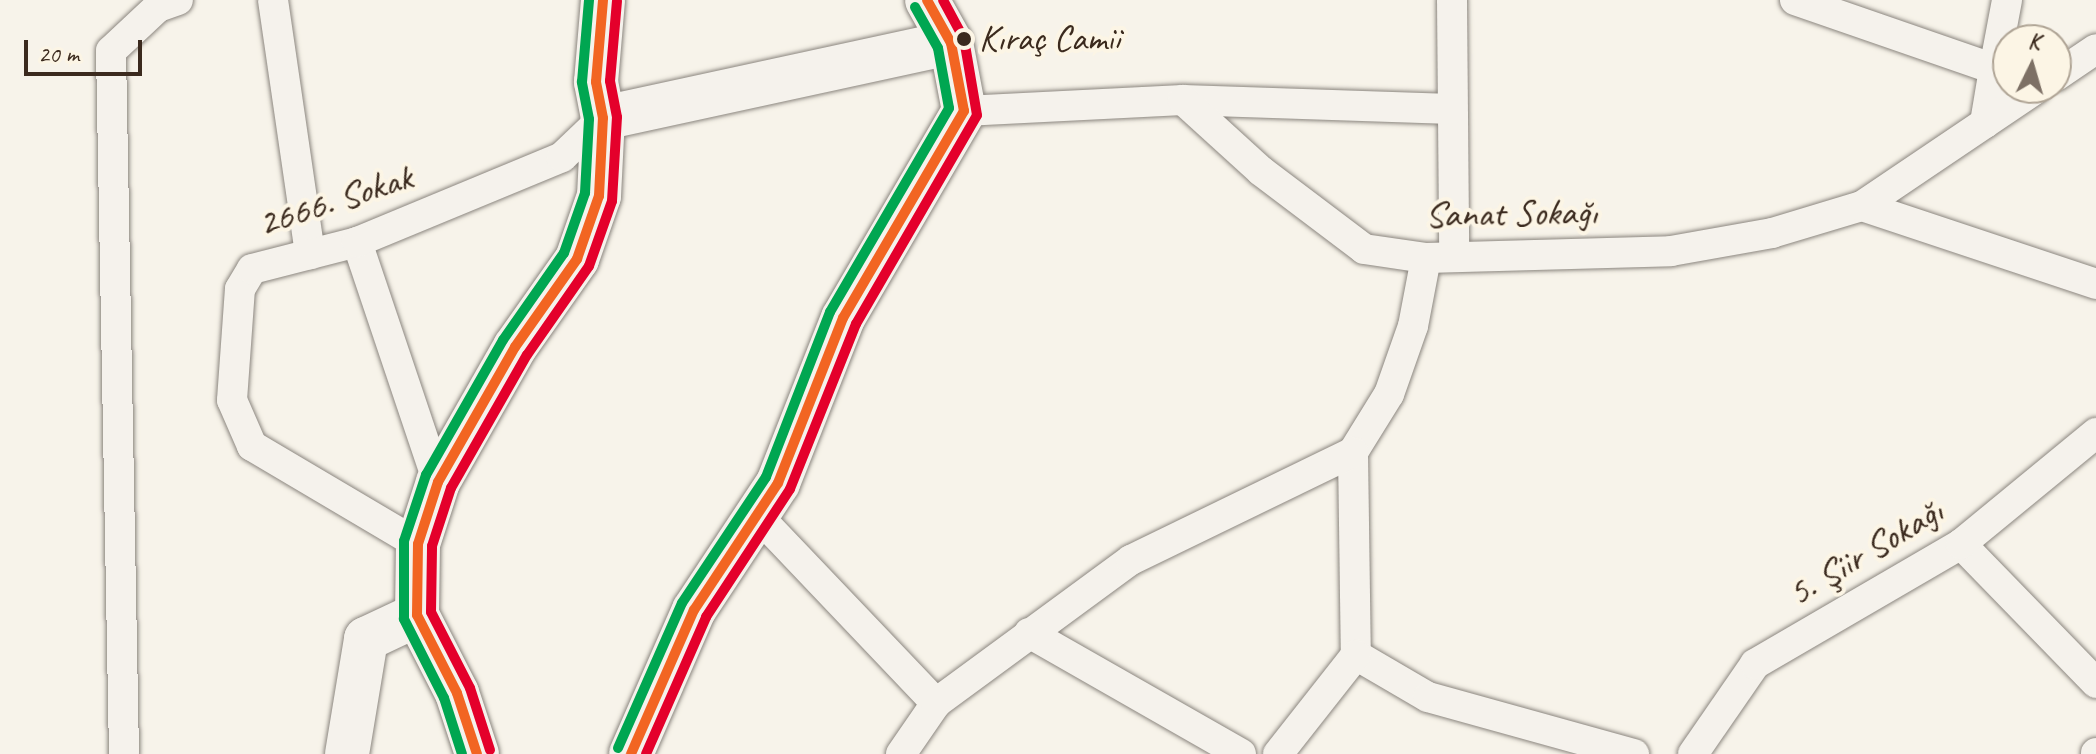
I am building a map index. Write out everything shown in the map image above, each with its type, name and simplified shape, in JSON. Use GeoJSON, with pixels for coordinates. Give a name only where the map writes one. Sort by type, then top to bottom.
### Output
{"type":"FeatureCollection","features":[{"type":"Feature","properties":{"kind":"street"},"geometry":{"type":"LineString","coordinates":[[124,754],[111,51],[158,7],[178,0]]}},
{"type":"Feature","properties":{"kind":"street"},"geometry":{"type":"LineString","coordinates":[[273,0],[310,254]]}},
{"type":"Feature","properties":{"kind":"street"},"geometry":{"type":"LineString","coordinates":[[477,754],[457,693],[417,615],[418,544],[438,482],[515,347],[577,259],[599,196],[603,118],[596,82],[603,0]]}},
{"type":"Feature","properties":{"kind":"street"},"geometry":{"type":"LineString","coordinates":[[631,754],[694,610],[778,483],[843,318],[964,111],[951,43],[927,0]]}},
{"type":"Feature","properties":{"kind":"street"},"geometry":{"type":"LineString","coordinates":[[912,750],[936,703],[1131,560],[1353,452],[1389,394],[1440,256],[1452,109],[1452,0]]}},
{"type":"Feature","properties":{"kind":"street"},"geometry":{"type":"LineString","coordinates":[[2002,24],[2007,0]]}},
{"type":"Feature","properties":{"kind":"street"},"geometry":{"type":"LineString","coordinates":[[1802,1],[1992,68]]}},
{"type":"Feature","properties":{"kind":"street"},"geometry":{"type":"LineString","coordinates":[[603,118],[951,43]]}},
{"type":"Feature","properties":{"kind":"street"},"geometry":{"type":"LineString","coordinates":[[2072,65],[2096,49]]}},
{"type":"Feature","properties":{"kind":"street"},"geometry":{"type":"LineString","coordinates":[[1985,123],[1992,81]]}},
{"type":"Feature","properties":{"kind":"street"},"geometry":{"type":"LineString","coordinates":[[964,111],[1183,100],[1452,109]]}},
{"type":"Feature","properties":{"kind":"street","name":"Sanat Sokağı"},"geometry":{"type":"LineString","coordinates":[[1183,100],[1261,171],[1364,249],[1440,256],[1671,251],[1772,233],[1862,206],[2013,104]]}},
{"type":"Feature","properties":{"kind":"street","name":"2666. Sokak"},"geometry":{"type":"LineString","coordinates":[[418,544],[252,446],[232,400],[240,289],[252,269],[357,242],[562,157],[603,118]]}},
{"type":"Feature","properties":{"kind":"street"},"geometry":{"type":"LineString","coordinates":[[1862,206],[2096,284]]}},
{"type":"Feature","properties":{"kind":"street"},"geometry":{"type":"LineString","coordinates":[[357,242],[438,482]]}},
{"type":"Feature","properties":{"kind":"street","name":"5. Şiir Sokağı"},"geometry":{"type":"LineString","coordinates":[[1693,754],[1755,664],[1961,544],[2096,433]]}},
{"type":"Feature","properties":{"kind":"street"},"geometry":{"type":"LineString","coordinates":[[1278,754],[1356,655],[1353,452]]}},
{"type":"Feature","properties":{"kind":"street"},"geometry":{"type":"LineString","coordinates":[[757,515],[936,703]]}},
{"type":"Feature","properties":{"kind":"street"},"geometry":{"type":"LineString","coordinates":[[1961,544],[2096,683]]}},
{"type":"Feature","properties":{"kind":"street"},"geometry":{"type":"LineString","coordinates":[[347,754],[366,639],[417,615]]}},
{"type":"Feature","properties":{"kind":"street"},"geometry":{"type":"LineString","coordinates":[[1029,633],[1241,754]]}},
{"type":"Feature","properties":{"kind":"street"},"geometry":{"type":"LineString","coordinates":[[1356,655],[1428,697],[1634,754]]}},
{"type":"Feature","properties":{"kind":"transit line"},"geometry":{"type":"LineString","coordinates":[[462,754],[444,698],[404,619],[404,541],[426,475],[503,340],[564,253],[585,193],[589,119],[582,82],[589,0]]}},
{"type":"Feature","properties":{"kind":"transit line"},"geometry":{"type":"LineString","coordinates":[[477,754],[457,693],[417,615],[418,544],[438,482],[515,347],[577,259],[599,196],[603,118],[596,82],[603,0]]}},
{"type":"Feature","properties":{"kind":"transit line"},"geometry":{"type":"LineString","coordinates":[[631,754],[694,610],[778,483],[843,318],[964,111],[951,43],[927,0]]}},
{"type":"Feature","properties":{"kind":"transit line"},"geometry":{"type":"LineString","coordinates":[[646,754],[706,617],[790,489],[856,324],[977,115],[964,39],[943,0]]}},
{"type":"Feature","properties":{"kind":"transit line"},"geometry":{"type":"LineString","coordinates":[[490,750],[470,688],[431,612],[432,546],[451,488],[527,355],[589,266],[612,201],[617,117],[610,81],[617,1]]}},
{"type":"Feature","properties":{"kind":"transit line"},"geometry":{"type":"LineString","coordinates":[[618,748],[682,603],[766,477],[830,312],[949,108],[938,48],[915,7]]}},
{"type":"Feature","properties":{"kind":"place","name":"Kıraç Camii"},"geometry":{"type":"Point","coordinates":[964,39]}}]}
